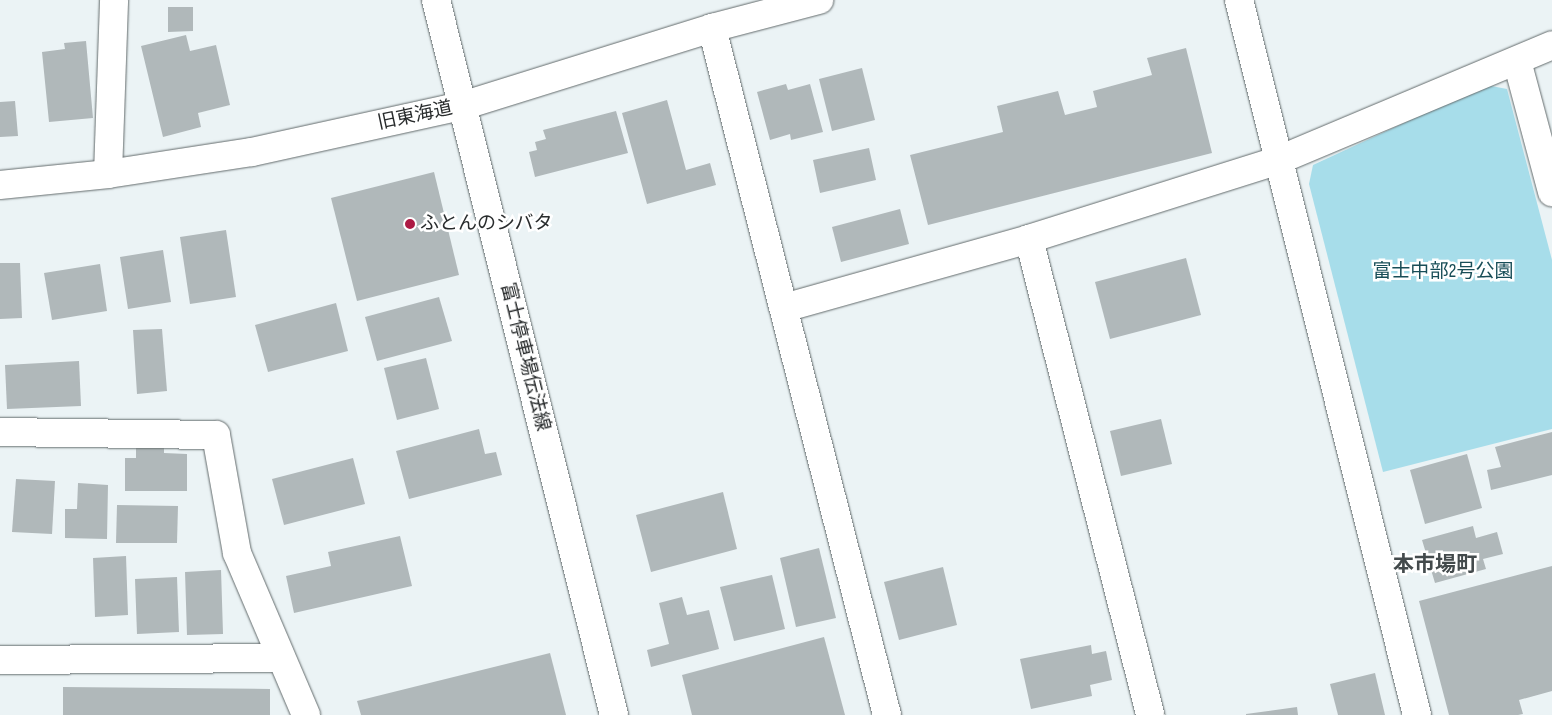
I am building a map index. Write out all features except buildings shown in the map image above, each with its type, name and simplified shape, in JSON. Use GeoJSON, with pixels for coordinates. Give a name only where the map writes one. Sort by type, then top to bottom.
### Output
{"type":"FeatureCollection","features":[{"type":"Feature","properties":{"kind":"street"},"geometry":{"type":"LineString","coordinates":[[108,174],[114,0]]}},
{"type":"Feature","properties":{"kind":"street","name":"富士停車場伝法線"},"geometry":{"type":"LineString","coordinates":[[436,0],[614,715]]}},
{"type":"Feature","properties":{"kind":"street","name":"旧東海道"},"geometry":{"type":"LineString","coordinates":[[0,185],[108,174],[252,152],[462,106],[712,28],[819,0]]}},
{"type":"Feature","properties":{"kind":"street"},"geometry":{"type":"LineString","coordinates":[[1239,0],[1417,715]]}},
{"type":"Feature","properties":{"kind":"street"},"geometry":{"type":"LineString","coordinates":[[712,28],[887,715]]}},
{"type":"Feature","properties":{"kind":"street"},"geometry":{"type":"LineString","coordinates":[[784,308],[1029,239],[1279,160],[1552,45]]}},
{"type":"Feature","properties":{"kind":"street"},"geometry":{"type":"LineString","coordinates":[[1517,61],[1548,160],[1552,192]]}},
{"type":"Feature","properties":{"kind":"street"},"geometry":{"type":"LineString","coordinates":[[1029,239],[1150,715]]}},
{"type":"Feature","properties":{"kind":"street"},"geometry":{"type":"LineString","coordinates":[[0,432],[216,435],[237,554],[306,715]]}},
{"type":"Feature","properties":{"kind":"street"},"geometry":{"type":"LineString","coordinates":[[0,660],[280,658]]}},
{"type":"Feature","properties":{"kind":"green space","name":"富士中部2号公園"},"geometry":{"type":"Polygon","coordinates":[[[1486,85],[1507,89],[1552,260],[1552,429],[1383,472],[1309,184],[1313,165],[1486,85]]]}},
{"type":"Feature","properties":{"kind":"place","name":"ふとんのシバタ"},"geometry":{"type":"Point","coordinates":[410,224]}},
{"type":"Feature","properties":{"kind":"district","name":"本市場町"},"geometry":{"type":"Point","coordinates":[1435,565]}}]}
